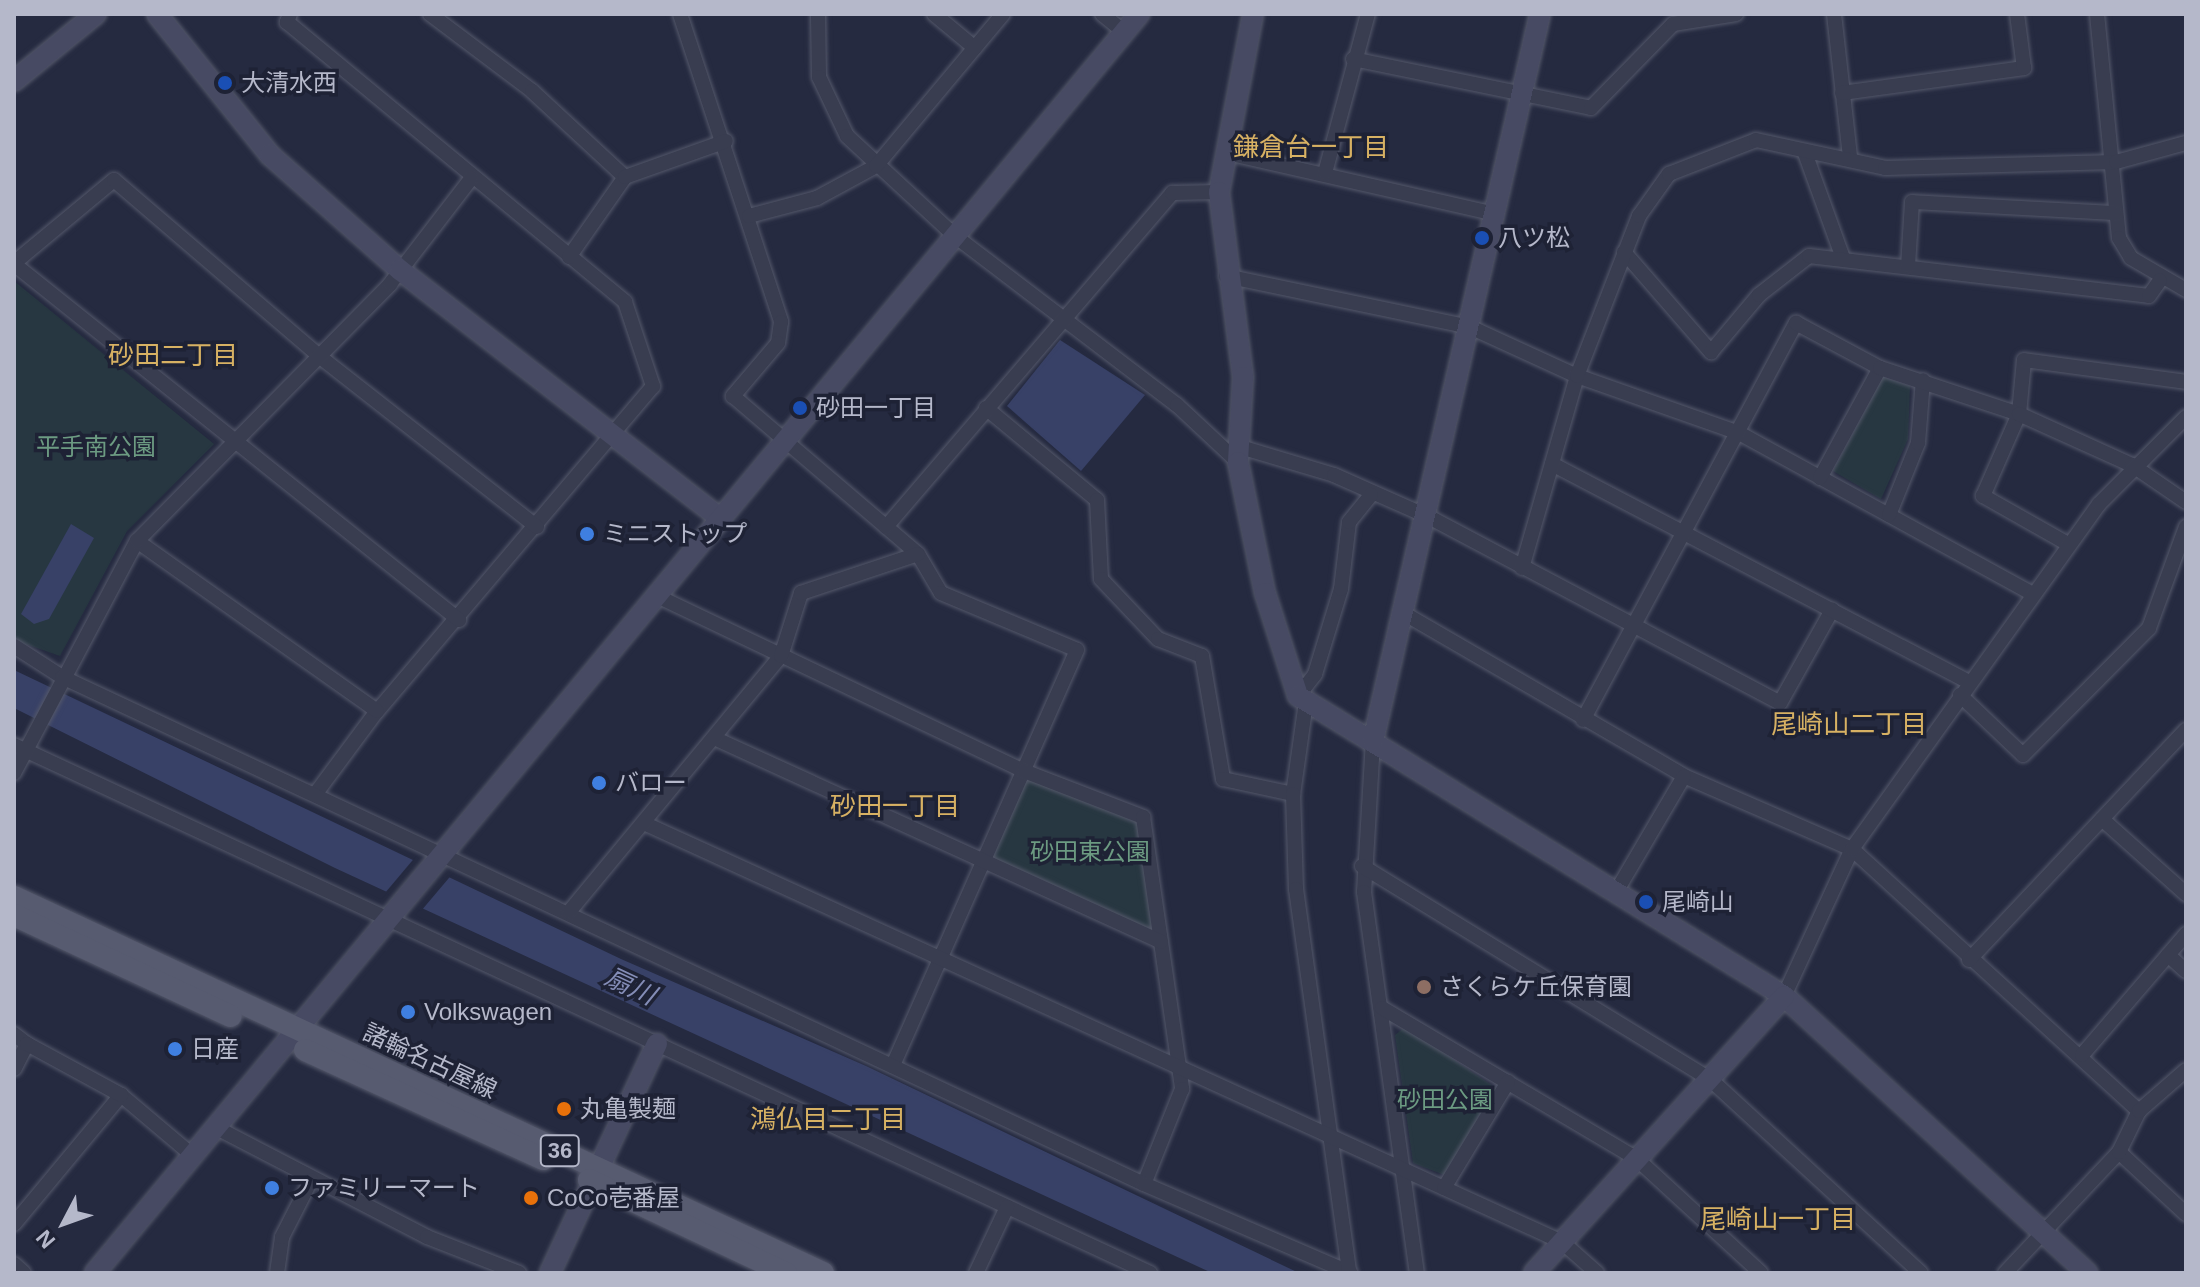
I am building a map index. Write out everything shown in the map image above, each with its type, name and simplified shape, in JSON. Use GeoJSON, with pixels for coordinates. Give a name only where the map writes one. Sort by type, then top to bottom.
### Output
{"type":"FeatureCollection","features":[{"type":"Feature","properties":{"kind":"main road","name":"諸輪名古屋線"},"geometry":{"type":"LineString","coordinates":[[14,897],[291,1035]]}},
{"type":"Feature","properties":{"kind":"main road","name":"諸輪名古屋線"},"geometry":{"type":"LineString","coordinates":[[14,915],[291,1035],[595,1175],[823,1273]]}},
{"type":"Feature","properties":{"kind":"main road","name":"諸輪名古屋線"},"geometry":{"type":"LineString","coordinates":[[595,1175],[786,1273]]}},
{"type":"Feature","properties":{"kind":"street"},"geometry":{"type":"LineString","coordinates":[[14,81],[96,14]]}},
{"type":"Feature","properties":{"kind":"street"},"geometry":{"type":"LineString","coordinates":[[157,14],[270,155],[400,270],[721,519]]}},
{"type":"Feature","properties":{"kind":"street"},"geometry":{"type":"LineString","coordinates":[[290,14],[287,22],[471,179],[625,302],[653,386],[459,620],[377,711],[316,793]]}},
{"type":"Feature","properties":{"kind":"street"},"geometry":{"type":"LineString","coordinates":[[430,14],[532,91],[625,177]]}},
{"type":"Feature","properties":{"kind":"street"},"geometry":{"type":"LineString","coordinates":[[680,14],[726,141],[782,333],[733,396],[918,554],[941,593],[1077,650],[893,1066]]}},
{"type":"Feature","properties":{"kind":"street"},"geometry":{"type":"LineString","coordinates":[[818,14],[815,55],[824,94],[847,136],[955,236],[1059,320],[1177,405],[1237,454],[1334,475],[1371,495],[1429,517],[1780,703],[1832,610]]}},
{"type":"Feature","properties":{"kind":"street"},"geometry":{"type":"LineString","coordinates":[[934,14],[975,48]]}},
{"type":"Feature","properties":{"kind":"street"},"geometry":{"type":"LineString","coordinates":[[749,216],[817,198],[876,166],[1003,14]]}},
{"type":"Feature","properties":{"kind":"street"},"geometry":{"type":"LineString","coordinates":[[1102,14],[1124,32]]}},
{"type":"Feature","properties":{"kind":"street"},"geometry":{"type":"LineString","coordinates":[[95,1273],[1139,14]]}},
{"type":"Feature","properties":{"kind":"street"},"geometry":{"type":"LineString","coordinates":[[1253,14],[1219,192],[1226,276],[1243,377],[1237,454],[1265,593],[1302,699],[1784,996],[2087,1273]]}},
{"type":"Feature","properties":{"kind":"street"},"geometry":{"type":"LineString","coordinates":[[1325,173],[1353,59],[1368,14]]}},
{"type":"Feature","properties":{"kind":"street"},"geometry":{"type":"LineString","coordinates":[[1417,1273],[1362,866],[1373,741],[1429,517],[1540,14]]}},
{"type":"Feature","properties":{"kind":"street"},"geometry":{"type":"LineString","coordinates":[[1353,59],[1591,108],[1673,24],[1736,14]]}},
{"type":"Feature","properties":{"kind":"street"},"geometry":{"type":"LineString","coordinates":[[1834,14],[1850,157]]}},
{"type":"Feature","properties":{"kind":"street"},"geometry":{"type":"LineString","coordinates":[[1842,93],[2024,68],[2017,14]]}},
{"type":"Feature","properties":{"kind":"street"},"geometry":{"type":"LineString","coordinates":[[2097,14],[2116,162],[2116,213],[2131,258],[2160,280],[2186,290]]}},
{"type":"Feature","properties":{"kind":"street"},"geometry":{"type":"LineString","coordinates":[[1522,568],[1577,376],[1650,192],[1669,174],[1756,140],[1805,153],[1850,157],[1885,168],[2116,162],[2186,143]]}},
{"type":"Feature","properties":{"kind":"street"},"geometry":{"type":"LineString","coordinates":[[569,257],[625,177],[726,141]]}},
{"type":"Feature","properties":{"kind":"street"},"geometry":{"type":"LineString","coordinates":[[1227,153],[1495,214]]}},
{"type":"Feature","properties":{"kind":"street"},"geometry":{"type":"LineString","coordinates":[[1805,153],[1843,258]]}},
{"type":"Feature","properties":{"kind":"street"},"geometry":{"type":"LineString","coordinates":[[14,773],[20,748],[34,734],[137,541],[400,270],[471,179]]}},
{"type":"Feature","properties":{"kind":"street"},"geometry":{"type":"LineString","coordinates":[[459,620],[14,264],[114,180],[319,356],[537,527]]}},
{"type":"Feature","properties":{"kind":"street"},"geometry":{"type":"LineString","coordinates":[[886,527],[1059,320],[1172,193],[1219,192]]}},
{"type":"Feature","properties":{"kind":"street"},"geometry":{"type":"LineString","coordinates":[[1908,266],[1912,202],[2116,213]]}},
{"type":"Feature","properties":{"kind":"street"},"geometry":{"type":"LineString","coordinates":[[1624,252],[1711,352],[1759,295],[1809,256],[2149,296],[2160,280]]}},
{"type":"Feature","properties":{"kind":"street"},"geometry":{"type":"LineString","coordinates":[[1226,276],[1470,327],[1577,376],[1739,433],[2031,593]]}},
{"type":"Feature","properties":{"kind":"street"},"geometry":{"type":"LineString","coordinates":[[1583,720],[1796,323],[1880,368],[2019,414],[2132,465],[2186,502]]}},
{"type":"Feature","properties":{"kind":"street"},"geometry":{"type":"LineString","coordinates":[[2068,544],[1983,496],[2019,414],[2024,360],[2186,382]]}},
{"type":"Feature","properties":{"kind":"street"},"geometry":{"type":"LineString","coordinates":[[1820,478],[1880,368]]}},
{"type":"Feature","properties":{"kind":"street"},"geometry":{"type":"LineString","coordinates":[[1889,515],[1918,443],[1923,380]]}},
{"type":"Feature","properties":{"kind":"street"},"geometry":{"type":"LineString","coordinates":[[986,408],[1097,500],[1101,579],[1158,639],[1202,656],[1223,779],[1293,794]]}},
{"type":"Feature","properties":{"kind":"street"},"geometry":{"type":"LineString","coordinates":[[1534,1273],[1784,996],[1852,849],[2068,544],[2132,465],[2186,417]]}},
{"type":"Feature","properties":{"kind":"street"},"geometry":{"type":"LineString","coordinates":[[1552,464],[1969,682]]}},
{"type":"Feature","properties":{"kind":"street"},"geometry":{"type":"LineString","coordinates":[[1350,1272],[1296,889],[1293,794],[1302,699],[1315,674],[1341,589],[1349,522],[1371,495]]}},
{"type":"Feature","properties":{"kind":"street"},"geometry":{"type":"LineString","coordinates":[[1960,695],[2023,755],[2149,628],[2186,527]]}},
{"type":"Feature","properties":{"kind":"street"},"geometry":{"type":"LineString","coordinates":[[137,541],[377,711]]}},
{"type":"Feature","properties":{"kind":"street"},"geometry":{"type":"LineString","coordinates":[[569,912],[648,825],[781,656],[801,593],[918,554]]}},
{"type":"Feature","properties":{"kind":"street"},"geometry":{"type":"LineString","coordinates":[[657,596],[1024,771],[1143,817],[1182,1089],[1144,1184]]}},
{"type":"Feature","properties":{"kind":"street"},"geometry":{"type":"LineString","coordinates":[[1405,614],[1684,776],[1852,849],[1969,960],[2082,1055],[2139,1111]]}},
{"type":"Feature","properties":{"kind":"street"},"geometry":{"type":"LineString","coordinates":[[14,646],[60,683],[316,793],[441,858],[569,912],[1144,1184],[1350,1272]]}},
{"type":"Feature","properties":{"kind":"street"},"geometry":{"type":"LineString","coordinates":[[714,738],[1161,942]]}},
{"type":"Feature","properties":{"kind":"street"},"geometry":{"type":"LineString","coordinates":[[1969,960],[2102,819],[2183,740]]}},
{"type":"Feature","properties":{"kind":"street"},"geometry":{"type":"LineString","coordinates":[[20,748],[395,913],[657,1044],[1150,1273]]}},
{"type":"Feature","properties":{"kind":"street"},"geometry":{"type":"LineString","coordinates":[[1616,892],[1684,776]]}},
{"type":"Feature","properties":{"kind":"street"},"geometry":{"type":"LineString","coordinates":[[2102,819],[2186,894]]}},
{"type":"Feature","properties":{"kind":"street"},"geometry":{"type":"LineString","coordinates":[[648,825],[1180,1064],[1562,1242],[1597,1273]]}},
{"type":"Feature","properties":{"kind":"street"},"geometry":{"type":"LineString","coordinates":[[1362,866],[1711,1080],[1921,1273]]}},
{"type":"Feature","properties":{"kind":"street"},"geometry":{"type":"LineString","coordinates":[[2082,1055],[2186,934]]}},
{"type":"Feature","properties":{"kind":"street"},"geometry":{"type":"LineString","coordinates":[[2168,955],[2186,971]]}},
{"type":"Feature","properties":{"kind":"street"},"geometry":{"type":"LineString","coordinates":[[1382,1008],[1637,1159],[1761,1273]]}},
{"type":"Feature","properties":{"kind":"street"},"geometry":{"type":"LineString","coordinates":[[14,1034],[121,1095],[192,1155]]}},
{"type":"Feature","properties":{"kind":"street"},"geometry":{"type":"LineString","coordinates":[[14,1069],[27,1044]]}},
{"type":"Feature","properties":{"kind":"street"},"geometry":{"type":"LineString","coordinates":[[550,1273],[657,1044]]}},
{"type":"Feature","properties":{"kind":"street"},"geometry":{"type":"LineString","coordinates":[[2005,1273],[2119,1152],[2139,1111],[2186,1070]]}},
{"type":"Feature","properties":{"kind":"street"},"geometry":{"type":"LineString","coordinates":[[1444,1188],[1508,1082]]}},
{"type":"Feature","properties":{"kind":"street"},"geometry":{"type":"LineString","coordinates":[[14,1224],[121,1095]]}},
{"type":"Feature","properties":{"kind":"street"},"geometry":{"type":"LineString","coordinates":[[215,1127],[311,1180],[519,1273]]}},
{"type":"Feature","properties":{"kind":"street"},"geometry":{"type":"LineString","coordinates":[[2119,1152],[2186,1214]]}},
{"type":"Feature","properties":{"kind":"street"},"geometry":{"type":"LineString","coordinates":[[277,1273],[282,1237],[311,1180]]}},
{"type":"Feature","properties":{"kind":"street"},"geometry":{"type":"LineString","coordinates":[[976,1273],[1007,1207]]}},
{"type":"Feature","properties":{"kind":"street"},"geometry":{"type":"LineString","coordinates":[[14,1264],[24,1273]]}},
{"type":"Feature","properties":{"kind":"green space","name":"平手南公園"},"geometry":{"type":"Polygon","coordinates":[[[14,281],[214,444],[127,531],[60,656],[14,640],[14,281]]]}},
{"type":"Feature","properties":{"kind":"green space"},"geometry":{"type":"Polygon","coordinates":[[[1883,377],[1910,386],[1908,439],[1881,499],[1833,471],[1883,377]]]}},
{"type":"Feature","properties":{"kind":"green space","name":"砂田東公園"},"geometry":{"type":"Polygon","coordinates":[[[1024,771],[1143,817],[1161,942],[983,862],[1024,771]]]}},
{"type":"Feature","properties":{"kind":"green space","name":"砂田公園"},"geometry":{"type":"Polygon","coordinates":[[[1405,1027],[1499,1090],[1447,1176],[1413,1163],[1395,1035],[1405,1027]]]}},
{"type":"Feature","properties":{"kind":"water"},"geometry":{"type":"Polygon","coordinates":[[[1060,340],[1145,395],[1081,471],[1007,406],[1060,340]]]}},
{"type":"Feature","properties":{"kind":"water"},"geometry":{"type":"Polygon","coordinates":[[[71,524],[94,538],[49,619],[34,624],[21,614],[71,524]]]}},
{"type":"Feature","properties":{"kind":"water","name":"扇川"},"geometry":{"type":"Polygon","coordinates":[[[14,670],[621,959],[866,1066],[1299,1273],[1212,1273],[335,868],[14,708],[14,670]]]}},
{"type":"Feature","properties":{"kind":"pier"},"geometry":{"type":"Polygon","coordinates":[[[417,855],[454,872],[421,911],[385,893],[417,855]]]}},
{"type":"Feature","properties":{"kind":"place","name":"大清水西"},"geometry":{"type":"Point","coordinates":[225,83]}},
{"type":"Feature","properties":{"kind":"place","name":"八ツ松"},"geometry":{"type":"Point","coordinates":[1482,238]}},
{"type":"Feature","properties":{"kind":"place","name":"砂田一丁目"},"geometry":{"type":"Point","coordinates":[800,408]}},
{"type":"Feature","properties":{"kind":"place","name":"ミニストップ"},"geometry":{"type":"Point","coordinates":[587,534]}},
{"type":"Feature","properties":{"kind":"place","name":"バロー"},"geometry":{"type":"Point","coordinates":[599,783]}},
{"type":"Feature","properties":{"kind":"place","name":"尾崎山"},"geometry":{"type":"Point","coordinates":[1646,902]}},
{"type":"Feature","properties":{"kind":"place","name":"さくらケ丘保育園"},"geometry":{"type":"Point","coordinates":[1424,987]}},
{"type":"Feature","properties":{"kind":"place","name":"Volkswagen"},"geometry":{"type":"Point","coordinates":[408,1012]}},
{"type":"Feature","properties":{"kind":"place","name":"日産"},"geometry":{"type":"Point","coordinates":[175,1049]}},
{"type":"Feature","properties":{"kind":"place","name":"丸亀製麺"},"geometry":{"type":"Point","coordinates":[564,1109]}},
{"type":"Feature","properties":{"kind":"place","name":"ファミリーマート"},"geometry":{"type":"Point","coordinates":[272,1188]}},
{"type":"Feature","properties":{"kind":"place","name":"CoCo壱番屋"},"geometry":{"type":"Point","coordinates":[531,1198]}},
{"type":"Feature","properties":{"kind":"district","name":"鎌倉台一丁目"},"geometry":{"type":"Point","coordinates":[1311,148]}},
{"type":"Feature","properties":{"kind":"district","name":"砂田二丁目"},"geometry":{"type":"Point","coordinates":[173,356]}},
{"type":"Feature","properties":{"kind":"district","name":"尾崎山二丁目"},"geometry":{"type":"Point","coordinates":[1849,725]}},
{"type":"Feature","properties":{"kind":"district","name":"砂田一丁目"},"geometry":{"type":"Point","coordinates":[895,807]}},
{"type":"Feature","properties":{"kind":"district","name":"鴻仏目二丁目"},"geometry":{"type":"Point","coordinates":[828,1120]}},
{"type":"Feature","properties":{"kind":"district","name":"尾崎山一丁目"},"geometry":{"type":"Point","coordinates":[1778,1220]}}]}
